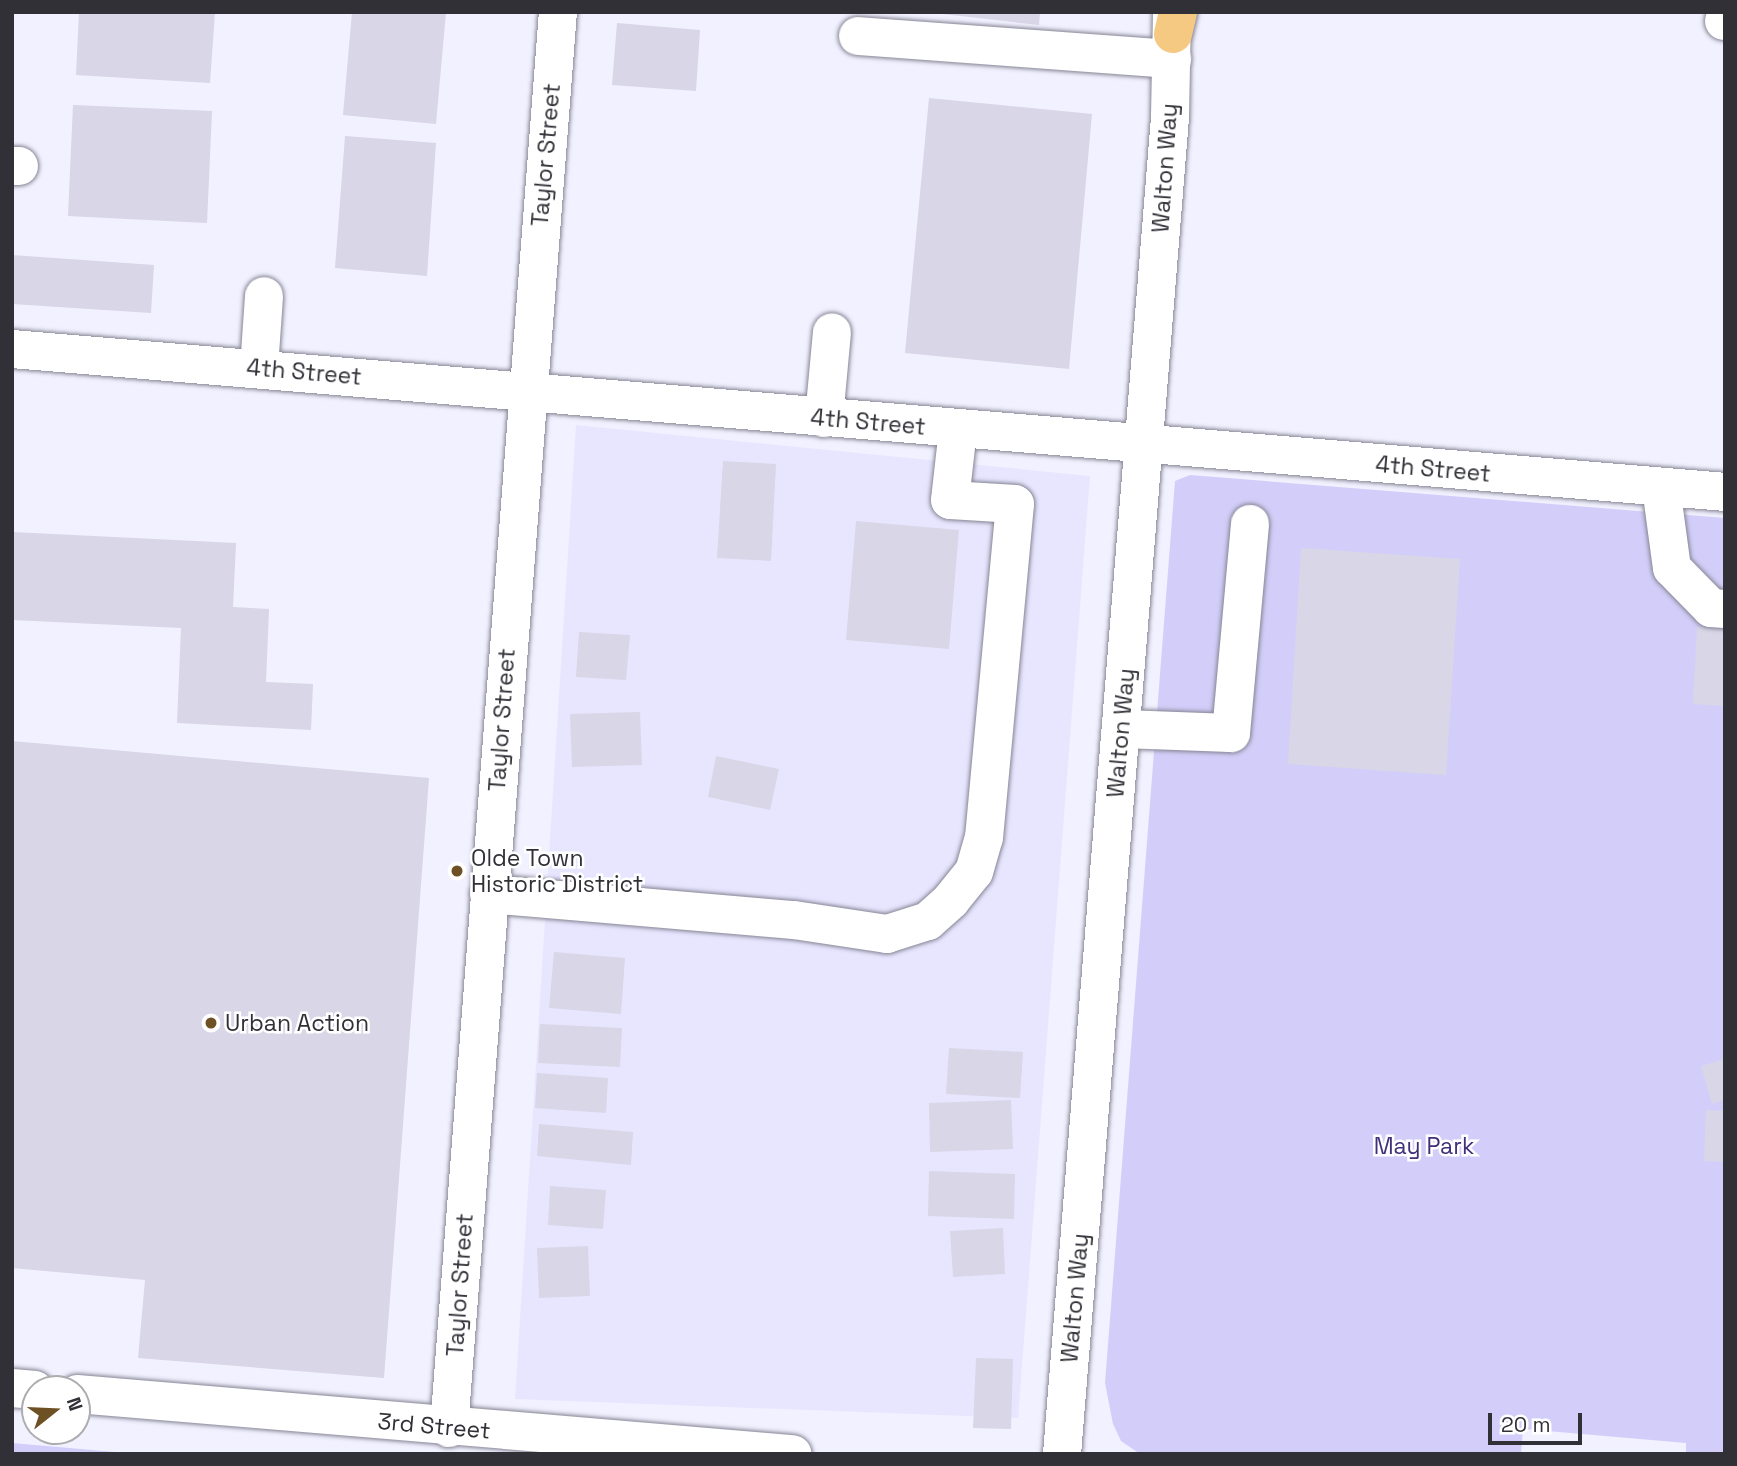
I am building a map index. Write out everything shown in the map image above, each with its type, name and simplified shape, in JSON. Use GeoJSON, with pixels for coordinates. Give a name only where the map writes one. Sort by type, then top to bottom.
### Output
{"type":"FeatureCollection","features":[{"type":"Feature","properties":{"kind":"street","name":"Taylor Street"},"geometry":{"type":"LineString","coordinates":[[449,1428],[558,12]]}},
{"type":"Feature","properties":{"kind":"street"},"geometry":{"type":"LineString","coordinates":[[858,36],[1174,29]]}},
{"type":"Feature","properties":{"kind":"street","name":"Walton Way"},"geometry":{"type":"LineString","coordinates":[[1062,1454],[1122,729],[1174,29]]}},
{"type":"Feature","properties":{"kind":"street"},"geometry":{"type":"LineString","coordinates":[[259,368],[264,296]]}},
{"type":"Feature","properties":{"kind":"street"},"geometry":{"type":"LineString","coordinates":[[824,418],[832,332]]}},
{"type":"Feature","properties":{"kind":"street","name":"4th Street"},"geometry":{"type":"LineString","coordinates":[[12,349],[259,368],[1142,446],[1725,492]]}},
{"type":"Feature","properties":{"kind":"street"},"geometry":{"type":"LineString","coordinates":[[489,894],[794,920],[887,934],[928,921],[951,900],[974,872],[984,838],[1015,504],[950,500],[958,430]]}},
{"type":"Feature","properties":{"kind":"street"},"geometry":{"type":"LineString","coordinates":[[1661,487],[1672,568],[1711,608],[1725,609]]}},
{"type":"Feature","properties":{"kind":"street"},"geometry":{"type":"LineString","coordinates":[[1122,729],[1231,733],[1250,524]]}},
{"type":"Feature","properties":{"kind":"street","name":"3rd Street"},"geometry":{"type":"LineString","coordinates":[[91,1395],[449,1428],[792,1454]]}},
{"type":"Feature","properties":{"kind":"shaded area"},"geometry":{"type":"Polygon","coordinates":[[[576,425],[1090,476],[1018,1418],[515,1399],[576,425]]]}},
{"type":"Feature","properties":{"kind":"green space","name":"May Park"},"geometry":{"type":"Polygon","coordinates":[[[1190,475],[1725,518],[1725,1454],[1686,1454],[1686,1443],[1523,1429],[1521,1454],[1140,1454],[1121,1441],[1113,1424],[1105,1383],[1175,481],[1190,475]]]}},
{"type":"Feature","properties":{"kind":"green space"},"geometry":{"type":"Polygon","coordinates":[[[12,1443],[138,1454],[12,1454],[12,1443]]]}},
{"type":"Feature","properties":{"kind":"building"},"geometry":{"type":"Polygon","coordinates":[[[79,12],[215,12],[210,83],[76,75],[79,12]]]}},
{"type":"Feature","properties":{"kind":"building"},"geometry":{"type":"Polygon","coordinates":[[[352,12],[446,12],[436,124],[343,115],[352,12]]]}},
{"type":"Feature","properties":{"kind":"building"},"geometry":{"type":"Polygon","coordinates":[[[925,12],[1040,12],[1039,25],[925,12]]]}},
{"type":"Feature","properties":{"kind":"building"},"geometry":{"type":"Polygon","coordinates":[[[617,23],[700,30],[696,91],[612,85],[617,23]]]}},
{"type":"Feature","properties":{"kind":"building"},"geometry":{"type":"Polygon","coordinates":[[[929,98],[1092,114],[1069,369],[905,353],[929,98]]]}},
{"type":"Feature","properties":{"kind":"building"},"geometry":{"type":"Polygon","coordinates":[[[73,105],[212,111],[207,223],[68,216],[73,105]]]}},
{"type":"Feature","properties":{"kind":"building"},"geometry":{"type":"Polygon","coordinates":[[[345,136],[436,143],[427,276],[335,268],[345,136]]]}},
{"type":"Feature","properties":{"kind":"building"},"geometry":{"type":"Polygon","coordinates":[[[12,255],[154,265],[151,313],[12,304],[12,255]]]}},
{"type":"Feature","properties":{"kind":"building"},"geometry":{"type":"Polygon","coordinates":[[[723,461],[776,464],[771,561],[717,558],[723,461]]]}},
{"type":"Feature","properties":{"kind":"building"},"geometry":{"type":"Polygon","coordinates":[[[856,521],[959,530],[949,649],[846,640],[856,521]]]}},
{"type":"Feature","properties":{"kind":"building"},"geometry":{"type":"Polygon","coordinates":[[[12,532],[236,543],[233,607],[269,609],[266,682],[313,684],[311,730],[177,723],[181,628],[12,620],[12,532]]]}},
{"type":"Feature","properties":{"kind":"building"},"geometry":{"type":"Polygon","coordinates":[[[1301,548],[1460,559],[1446,775],[1288,764],[1301,548]]]}},
{"type":"Feature","properties":{"kind":"building"},"geometry":{"type":"Polygon","coordinates":[[[1697,627],[1725,629],[1725,706],[1693,704],[1697,627]]]}},
{"type":"Feature","properties":{"kind":"building"},"geometry":{"type":"Polygon","coordinates":[[[579,632],[630,635],[626,680],[576,677],[579,632]]]}},
{"type":"Feature","properties":{"kind":"building"},"geometry":{"type":"Polygon","coordinates":[[[640,712],[642,765],[572,767],[570,714],[640,712]]]}},
{"type":"Feature","properties":{"kind":"building","name":"Urban Action"},"geometry":{"type":"Polygon","coordinates":[[[12,741],[429,778],[384,1378],[138,1358],[145,1280],[12,1268],[12,741]]]}},
{"type":"Feature","properties":{"kind":"building"},"geometry":{"type":"Polygon","coordinates":[[[716,756],[779,769],[770,810],[708,797],[716,756]]]}},
{"type":"Feature","properties":{"kind":"building"},"geometry":{"type":"Polygon","coordinates":[[[554,952],[625,958],[621,1014],[549,1008],[554,952]]]}},
{"type":"Feature","properties":{"kind":"building"},"geometry":{"type":"Polygon","coordinates":[[[540,1024],[622,1028],[620,1067],[538,1063],[540,1024]]]}},
{"type":"Feature","properties":{"kind":"building"},"geometry":{"type":"Polygon","coordinates":[[[949,1048],[1023,1052],[1020,1098],[946,1094],[949,1048]]]}},
{"type":"Feature","properties":{"kind":"building"},"geometry":{"type":"Polygon","coordinates":[[[1725,1059],[1725,1100],[1712,1104],[1701,1066],[1725,1059]]]}},
{"type":"Feature","properties":{"kind":"building"},"geometry":{"type":"Polygon","coordinates":[[[537,1073],[608,1078],[606,1113],[535,1108],[537,1073]]]}},
{"type":"Feature","properties":{"kind":"building"},"geometry":{"type":"Polygon","coordinates":[[[1011,1100],[1013,1149],[930,1152],[929,1103],[1011,1100]]]}},
{"type":"Feature","properties":{"kind":"building"},"geometry":{"type":"Polygon","coordinates":[[[1706,1110],[1725,1111],[1725,1162],[1704,1161],[1706,1110]]]}},
{"type":"Feature","properties":{"kind":"building"},"geometry":{"type":"Polygon","coordinates":[[[539,1124],[633,1132],[631,1165],[537,1156],[539,1124]]]}},
{"type":"Feature","properties":{"kind":"building"},"geometry":{"type":"Polygon","coordinates":[[[929,1171],[1015,1174],[1014,1219],[928,1216],[929,1171]]]}},
{"type":"Feature","properties":{"kind":"building"},"geometry":{"type":"Polygon","coordinates":[[[550,1186],[606,1190],[603,1229],[548,1225],[550,1186]]]}},
{"type":"Feature","properties":{"kind":"building"},"geometry":{"type":"Polygon","coordinates":[[[1003,1228],[1005,1274],[953,1277],[950,1231],[1003,1228]]]}},
{"type":"Feature","properties":{"kind":"building"},"geometry":{"type":"Polygon","coordinates":[[[588,1246],[590,1296],[539,1298],[537,1248],[588,1246]]]}},
{"type":"Feature","properties":{"kind":"building"},"geometry":{"type":"Polygon","coordinates":[[[976,1358],[1013,1359],[1011,1429],[973,1428],[976,1358]]]}},
{"type":"Feature","properties":{"kind":"place","name":"Olde Town Historic District"},"geometry":{"type":"Point","coordinates":[457,871]}},
{"type":"Feature","properties":{"kind":"place","name":"Urban Action"},"geometry":{"type":"Point","coordinates":[211,1023]}}]}
